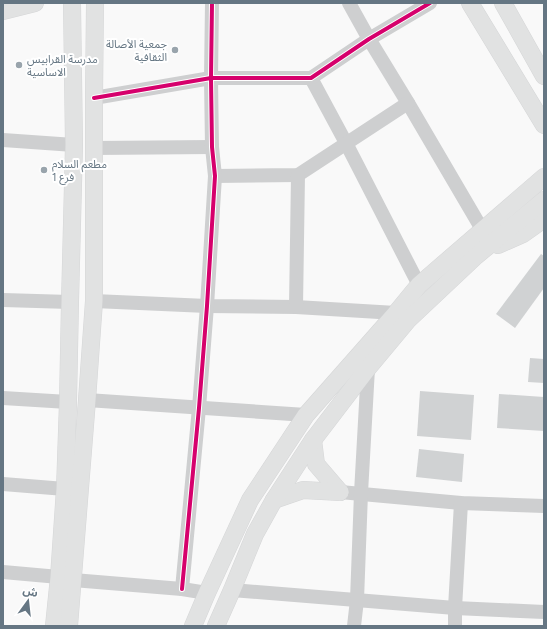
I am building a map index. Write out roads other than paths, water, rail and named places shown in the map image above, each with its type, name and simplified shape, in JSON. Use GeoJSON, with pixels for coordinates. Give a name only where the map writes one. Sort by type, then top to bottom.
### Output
{"type":"FeatureCollection","features":[{"type":"Feature","properties":{"kind":"main road"},"geometry":{"type":"LineString","coordinates":[[3,11],[35,3]]}},
{"type":"Feature","properties":{"kind":"main road"},"geometry":{"type":"LineString","coordinates":[[69,626],[66,578],[65,489],[74,145],[72,3]]}},
{"type":"Feature","properties":{"kind":"main road"},"geometry":{"type":"LineString","coordinates":[[54,626],[66,578],[87,400],[94,301],[95,3]]}},
{"type":"Feature","properties":{"kind":"main road"},"geometry":{"type":"LineString","coordinates":[[470,3],[544,125]]}},
{"type":"Feature","properties":{"kind":"main road"},"geometry":{"type":"LineString","coordinates":[[503,3],[544,76]]}},
{"type":"Feature","properties":{"kind":"main road"},"geometry":{"type":"LineString","coordinates":[[193,626],[250,500],[306,415],[396,314],[419,285],[544,177]]}},
{"type":"Feature","properties":{"kind":"main road"},"geometry":{"type":"LineString","coordinates":[[216,626],[255,534],[274,500],[313,440],[368,368],[408,320],[476,256],[544,200]]}},
{"type":"Feature","properties":{"kind":"main road"},"geometry":{"type":"LineString","coordinates":[[476,256],[523,234],[544,219]]}},
{"type":"Feature","properties":{"kind":"main road"},"geometry":{"type":"LineString","coordinates":[[313,440],[316,464],[340,492]]}},
{"type":"Feature","properties":{"kind":"main road"},"geometry":{"type":"LineString","coordinates":[[274,500],[303,490],[340,492]]}},
{"type":"Feature","properties":{"kind":"street"},"geometry":{"type":"LineString","coordinates":[[182,589],[199,408],[215,176],[212,147],[212,3]]}},
{"type":"Feature","properties":{"kind":"street"},"geometry":{"type":"LineString","coordinates":[[349,3],[483,231]]}},
{"type":"Feature","properties":{"kind":"street"},"geometry":{"type":"LineString","coordinates":[[94,98],[211,78],[311,78],[369,39],[430,3]]}},
{"type":"Feature","properties":{"kind":"street"},"geometry":{"type":"LineString","coordinates":[[311,78],[419,285]]}},
{"type":"Feature","properties":{"kind":"street"},"geometry":{"type":"LineString","coordinates":[[215,176],[298,174],[408,103]]}},
{"type":"Feature","properties":{"kind":"street"},"geometry":{"type":"LineString","coordinates":[[3,140],[74,145]]}},
{"type":"Feature","properties":{"kind":"street"},"geometry":{"type":"LineString","coordinates":[[94,148],[212,147]]}},
{"type":"Feature","properties":{"kind":"street"},"geometry":{"type":"LineString","coordinates":[[296,307],[298,174]]}},
{"type":"Feature","properties":{"kind":"street"},"geometry":{"type":"LineString","coordinates":[[3,300],[70,302]]}},
{"type":"Feature","properties":{"kind":"street"},"geometry":{"type":"LineString","coordinates":[[94,301],[207,306],[296,307],[396,314]]}},
{"type":"Feature","properties":{"kind":"street"},"geometry":{"type":"LineString","coordinates":[[354,626],[357,600],[368,368]]}},
{"type":"Feature","properties":{"kind":"street"},"geometry":{"type":"LineString","coordinates":[[3,398],[68,402]]}},
{"type":"Feature","properties":{"kind":"street"},"geometry":{"type":"LineString","coordinates":[[87,400],[306,415]]}},
{"type":"Feature","properties":{"kind":"street"},"geometry":{"type":"LineString","coordinates":[[3,484],[65,489]]}},
{"type":"Feature","properties":{"kind":"street"},"geometry":{"type":"LineString","coordinates":[[340,492],[462,503],[544,506]]}},
{"type":"Feature","properties":{"kind":"street"},"geometry":{"type":"LineString","coordinates":[[455,626],[462,503]]}},
{"type":"Feature","properties":{"kind":"street"},"geometry":{"type":"LineString","coordinates":[[3,572],[182,589],[207,593]]}},
{"type":"Feature","properties":{"kind":"street"},"geometry":{"type":"LineString","coordinates":[[232,590],[455,608],[544,612]]}},
{"type":"Feature","properties":{"kind":"place","name":"جمعية الأصالة الثقافية"},"geometry":{"type":"Point","coordinates":[175,50]}},
{"type":"Feature","properties":{"kind":"place","name":"مدرسة القرابيس الاساسية"},"geometry":{"type":"Point","coordinates":[19,65]}},
{"type":"Feature","properties":{"kind":"place","name":"مطعم السلام فرع 1"},"geometry":{"type":"Point","coordinates":[44,170]}}]}
